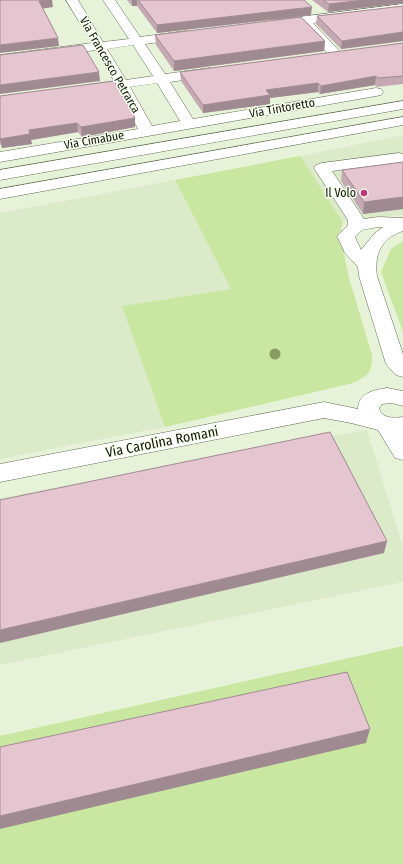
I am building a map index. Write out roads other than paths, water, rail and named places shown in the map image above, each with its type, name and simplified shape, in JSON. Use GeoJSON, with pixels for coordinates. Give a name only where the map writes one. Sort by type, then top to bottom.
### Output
{"type":"FeatureCollection","features":[{"type":"Feature","properties":{"kind":"main road","name":"Via Francesco Petrarca"},"geometry":{"type":"LineString","coordinates":[[72,0],[100,45],[147,131]]}},
{"type":"Feature","properties":{"kind":"main road"},"geometry":{"type":"LineString","coordinates":[[109,0],[162,78],[189,124]]}},
{"type":"Feature","properties":{"kind":"main road"},"geometry":{"type":"LineString","coordinates":[[312,7],[326,18]]}},
{"type":"Feature","properties":{"kind":"main road"},"geometry":{"type":"LineString","coordinates":[[264,25],[403,8]]}},
{"type":"Feature","properties":{"kind":"main road"},"geometry":{"type":"LineString","coordinates":[[303,20],[337,55]]}},
{"type":"Feature","properties":{"kind":"main road"},"geometry":{"type":"LineString","coordinates":[[0,58],[200,33]]}},
{"type":"Feature","properties":{"kind":"main road"},"geometry":{"type":"LineString","coordinates":[[321,57],[352,53]]}},
{"type":"Feature","properties":{"kind":"main road"},"geometry":{"type":"LineString","coordinates":[[74,90],[220,70]]}},
{"type":"Feature","properties":{"kind":"main road","name":"Via Tintoretto"},"geometry":{"type":"LineString","coordinates":[[189,124],[376,92]]}},
{"type":"Feature","properties":{"kind":"main road"},"geometry":{"type":"LineString","coordinates":[[0,175],[403,105]]}},
{"type":"Feature","properties":{"kind":"main road"},"geometry":{"type":"LineString","coordinates":[[0,194],[403,120]]}},
{"type":"Feature","properties":{"kind":"main road","name":"Via Cimabue"},"geometry":{"type":"LineString","coordinates":[[0,157],[189,124]]}},
{"type":"Feature","properties":{"kind":"main road"},"geometry":{"type":"LineString","coordinates":[[356,226],[356,220],[322,168],[399,158]]}},
{"type":"Feature","properties":{"kind":"main road"},"geometry":{"type":"LineString","coordinates":[[366,266],[354,253],[346,236],[356,226],[378,222],[403,224]]}},
{"type":"Feature","properties":{"kind":"main road"},"geometry":{"type":"LineString","coordinates":[[403,224],[384,233],[374,242],[369,252],[366,266],[368,276],[400,367],[386,381],[377,397],[369,404],[368,410],[371,417],[389,425],[403,452]]}},
{"type":"Feature","properties":{"kind":"main road","name":"Via Carolina Romani"},"geometry":{"type":"LineString","coordinates":[[324,410],[336,402],[390,395],[403,399]]}},
{"type":"Feature","properties":{"kind":"main road","name":"Via Carolina Romani"},"geometry":{"type":"LineString","coordinates":[[0,473],[324,410],[389,425]]}},
{"type":"Feature","properties":{"kind":"place","name":"Il Volo"},"geometry":{"type":"Point","coordinates":[364,193]}}]}
